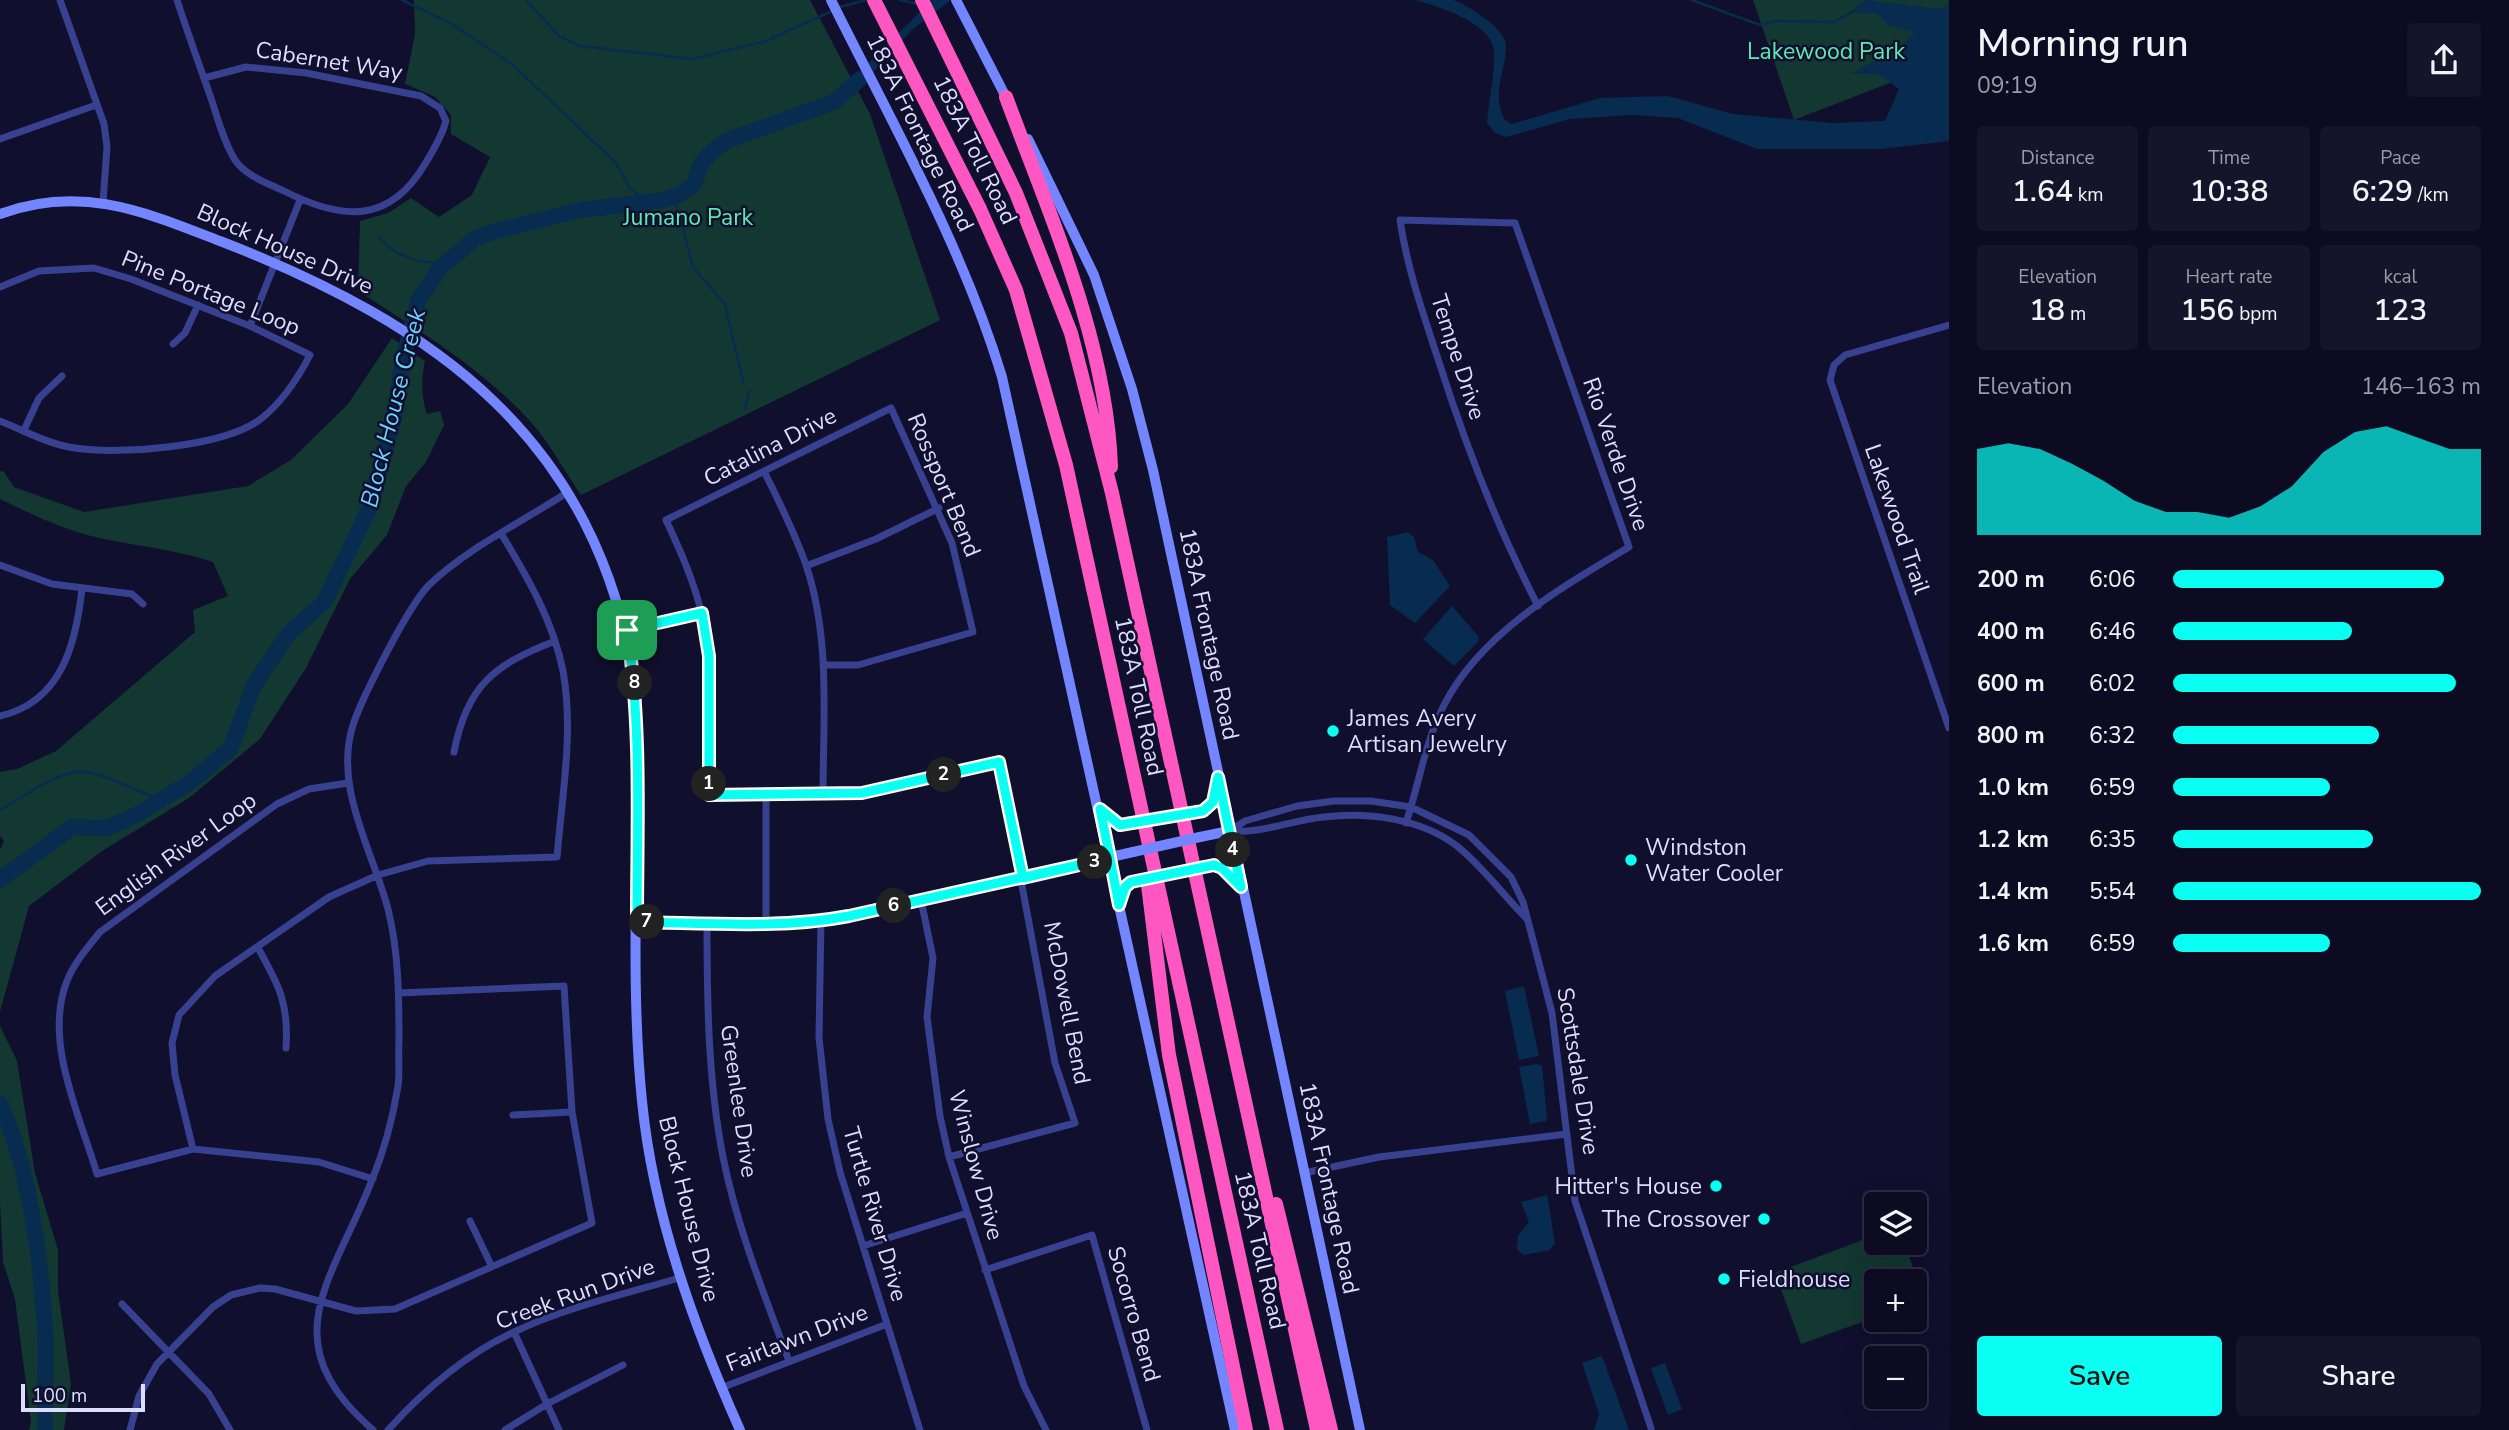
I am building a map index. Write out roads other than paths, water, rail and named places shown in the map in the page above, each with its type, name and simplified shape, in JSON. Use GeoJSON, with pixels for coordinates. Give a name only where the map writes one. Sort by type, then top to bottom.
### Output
{"type":"FeatureCollection","features":[{"type":"Feature","properties":{"kind":"highway","name":"183A Toll Road"},"geometry":{"type":"LineString","coordinates":[[874,0],[980,209],[1016,290],[1066,465],[1277,1430]]}},
{"type":"Feature","properties":{"kind":"highway","name":"183A Toll Road"},"geometry":{"type":"LineString","coordinates":[[922,0],[1016,193],[1071,334],[1112,493],[1317,1430]]}},
{"type":"Feature","properties":{"kind":"highway"},"geometry":{"type":"LineString","coordinates":[[1006,97],[1059,240],[1097,376],[1110,444],[1112,493]]}},
{"type":"Feature","properties":{"kind":"highway"},"geometry":{"type":"LineString","coordinates":[[1139,800],[1169,1055],[1246,1430]]}},
{"type":"Feature","properties":{"kind":"highway"},"geometry":{"type":"LineString","coordinates":[[1241,1089],[1262,1147],[1331,1430]]}},
{"type":"Feature","properties":{"kind":"main road","name":"183A Frontage Road"},"geometry":{"type":"LineString","coordinates":[[831,0],[947,233],[983,313],[1002,377],[1100,809],[1235,1430]]}},
{"type":"Feature","properties":{"kind":"main road","name":"183A Frontage Road"},"geometry":{"type":"LineString","coordinates":[[956,0],[1076,233],[1094,275],[1132,389],[1360,1430]]}},
{"type":"Feature","properties":{"kind":"main road","name":"Block House Drive"},"geometry":{"type":"LineString","coordinates":[[0,214],[32,204],[103,202],[130,207],[275,262],[340,292],[401,327],[469,379],[521,428],[569,492],[601,554],[627,630],[635,683],[638,733],[638,1056],[642,1105],[663,1213],[682,1277],[721,1388],[740,1430]]}},
{"type":"Feature","properties":{"kind":"main road"},"geometry":{"type":"LineString","coordinates":[[1100,809],[1113,822],[1131,825],[1203,811],[1213,802],[1218,777]]}},
{"type":"Feature","properties":{"kind":"main road","name":"Scottsdale Drive"},"geometry":{"type":"LineString","coordinates":[[637,922],[821,920],[1229,831]]}},
{"type":"Feature","properties":{"kind":"main road"},"geometry":{"type":"LineString","coordinates":[[1119,905],[1125,887],[1137,880],[1205,865],[1222,868],[1241,887]]}},
{"type":"Feature","properties":{"kind":"street"},"geometry":{"type":"LineString","coordinates":[[60,0],[96,105],[107,148],[103,202]]}},
{"type":"Feature","properties":{"kind":"street"},"geometry":{"type":"LineString","coordinates":[[177,0],[226,144],[236,161],[249,174],[300,200],[250,326]]}},
{"type":"Feature","properties":{"kind":"street","name":"Cabernet Way"},"geometry":{"type":"LineString","coordinates":[[204,78],[246,67],[306,73],[407,92],[430,101],[443,114],[444,126],[417,178],[406,192],[390,204],[367,213],[338,212],[300,200]]}},
{"type":"Feature","properties":{"kind":"street"},"geometry":{"type":"LineString","coordinates":[[0,139],[96,105]]}},
{"type":"Feature","properties":{"kind":"street","name":"Tempe Drive"},"geometry":{"type":"LineString","coordinates":[[1515,223],[1400,220],[1405,251],[1420,305],[1460,429],[1512,556],[1538,606]]}},
{"type":"Feature","properties":{"kind":"street","name":"Rio Verde Drive"},"geometry":{"type":"LineString","coordinates":[[1406,823],[1433,730],[1444,704],[1467,670],[1499,637],[1538,606],[1629,547],[1515,223]]}},
{"type":"Feature","properties":{"kind":"street","name":"Pine Portage Loop"},"geometry":{"type":"LineString","coordinates":[[0,287],[39,271],[94,268],[198,305],[310,355],[286,393],[261,419],[235,432],[185,444],[124,452],[73,448],[0,421]]}},
{"type":"Feature","properties":{"kind":"street"},"geometry":{"type":"LineString","coordinates":[[173,344],[185,334],[198,305]]}},
{"type":"Feature","properties":{"kind":"street","name":"Lakewood Trail"},"geometry":{"type":"LineString","coordinates":[[1949,325],[1845,355],[1836,362],[1831,372],[1831,387],[1949,729]]}},
{"type":"Feature","properties":{"kind":"street"},"geometry":{"type":"LineString","coordinates":[[24,430],[39,398],[62,376]]}},
{"type":"Feature","properties":{"kind":"street","name":"Catalina Drive"},"geometry":{"type":"LineString","coordinates":[[702,613],[689,570],[666,520],[891,408]]}},
{"type":"Feature","properties":{"kind":"street","name":"Rossport Bend"},"geometry":{"type":"LineString","coordinates":[[823,665],[858,664],[973,632],[952,542],[939,508],[891,408]]}},
{"type":"Feature","properties":{"kind":"street"},"geometry":{"type":"LineString","coordinates":[[627,630],[702,613],[709,656],[709,795],[823,796],[821,631],[806,566],[764,471]]}},
{"type":"Feature","properties":{"kind":"street"},"geometry":{"type":"LineString","coordinates":[[373,1430],[339,1397],[324,1372],[317,1335],[324,1286],[373,1179],[398,1085],[399,993],[395,950],[378,875],[348,783],[346,754],[354,722],[407,617],[427,587],[446,571],[569,492]]}},
{"type":"Feature","properties":{"kind":"street"},"geometry":{"type":"LineString","coordinates":[[806,566],[876,539],[939,508]]}},
{"type":"Feature","properties":{"kind":"street"},"geometry":{"type":"LineString","coordinates":[[193,1149],[175,1075],[172,1043],[179,1015],[215,976],[330,897],[378,875],[428,861],[557,857],[567,710],[563,671],[555,641],[531,583],[502,535]]}},
{"type":"Feature","properties":{"kind":"street"},"geometry":{"type":"LineString","coordinates":[[0,565],[52,584],[132,594],[143,604]]}},
{"type":"Feature","properties":{"kind":"street"},"geometry":{"type":"LineString","coordinates":[[0,716],[14,713],[45,693],[63,670],[78,626],[82,589]]}},
{"type":"Feature","properties":{"kind":"street"},"geometry":{"type":"LineString","coordinates":[[454,752],[458,732],[476,693],[491,673],[514,657],[555,641]]}},
{"type":"Feature","properties":{"kind":"street","name":"McDowell Bend"},"geometry":{"type":"LineString","coordinates":[[823,796],[862,793],[999,762],[1023,878],[1055,1063],[1074,1123],[949,1157]]}},
{"type":"Feature","properties":{"kind":"street","name":"English River Loop"},"geometry":{"type":"LineString","coordinates":[[348,783],[309,789],[277,804],[100,932],[81,955],[67,981],[60,1009],[60,1038],[69,1080],[97,1174],[193,1149],[319,1162],[373,1179]]}},
{"type":"Feature","properties":{"kind":"street"},"geometry":{"type":"LineString","coordinates":[[766,796],[766,922]]}},
{"type":"Feature","properties":{"kind":"street","name":"Scottsdale Drive"},"geometry":{"type":"LineString","coordinates":[[1229,831],[1245,821],[1297,806],[1334,801],[1371,801],[1411,807],[1469,835],[1511,877],[1528,920],[1552,1013],[1575,1201],[1651,1428]]}},
{"type":"Feature","properties":{"kind":"street","name":"Scottsdale Drive"},"geometry":{"type":"LineString","coordinates":[[1229,831],[1248,832],[1323,817],[1373,815],[1406,823],[1457,846],[1528,920]]}},
{"type":"Feature","properties":{"kind":"street","name":"Winslow Drive"},"geometry":{"type":"LineString","coordinates":[[921,900],[933,958],[927,1017],[930,1053],[949,1157],[1024,1386],[1046,1430]]}},
{"type":"Feature","properties":{"kind":"street","name":"Turtle River Drive"},"geometry":{"type":"LineString","coordinates":[[821,920],[819,1038],[828,1119],[840,1172],[920,1430]]}},
{"type":"Feature","properties":{"kind":"street","name":"Greenlee Drive"},"geometry":{"type":"LineString","coordinates":[[707,923],[708,1030],[723,1157],[750,1255],[789,1361]]}},
{"type":"Feature","properties":{"kind":"street"},"geometry":{"type":"LineString","coordinates":[[258,948],[283,994],[288,1020],[286,1048]]}},
{"type":"Feature","properties":{"kind":"street"},"geometry":{"type":"LineString","coordinates":[[130,1430],[145,1382],[168,1353],[213,1307],[246,1290],[275,1289],[369,1312],[395,1309],[592,1223],[572,1112],[564,986],[399,993]]}},
{"type":"Feature","properties":{"kind":"street"},"geometry":{"type":"LineString","coordinates":[[513,1115],[572,1112]]}},
{"type":"Feature","properties":{"kind":"street"},"geometry":{"type":"LineString","coordinates":[[1304,1173],[1379,1157],[1567,1133]]}},
{"type":"Feature","properties":{"kind":"street"},"geometry":{"type":"LineString","coordinates":[[863,1246],[967,1213]]}},
{"type":"Feature","properties":{"kind":"street"},"geometry":{"type":"LineString","coordinates":[[470,1221],[492,1267]]}},
{"type":"Feature","properties":{"kind":"street","name":"Socorro Bend"},"geometry":{"type":"LineString","coordinates":[[985,1270],[1092,1235],[1147,1430]]}},
{"type":"Feature","properties":{"kind":"street","name":"Creek Run Drive"},"geometry":{"type":"LineString","coordinates":[[388,1430],[421,1393],[467,1359],[514,1332],[682,1277]]}},
{"type":"Feature","properties":{"kind":"street"},"geometry":{"type":"LineString","coordinates":[[122,1304],[209,1394],[230,1430]]}},
{"type":"Feature","properties":{"kind":"street","name":"Fairlawn Drive"},"geometry":{"type":"LineString","coordinates":[[721,1388],[887,1324]]}},
{"type":"Feature","properties":{"kind":"street"},"geometry":{"type":"LineString","coordinates":[[514,1332],[559,1430]]}},
{"type":"Feature","properties":{"kind":"street"},"geometry":{"type":"LineString","coordinates":[[505,1430],[547,1404],[623,1365]]}},
{"type":"Feature","properties":{"kind":"water"},"geometry":{"type":"Polygon","coordinates":[[[932,0],[951,0],[912,30],[849,98],[843,88],[932,0]]]}},
{"type":"Feature","properties":{"kind":"water"},"geometry":{"type":"Polygon","coordinates":[[[1414,0],[1453,0],[1476,12],[1499,31],[1506,44],[1506,54],[1499,100],[1505,120],[1512,124],[1600,98],[1668,96],[1733,114],[1832,123],[1885,121],[1899,89],[1879,74],[1850,74],[1901,47],[1914,32],[1888,25],[1877,13],[1849,13],[1865,0],[1940,9],[1949,4],[1949,141],[1881,149],[1757,149],[1678,118],[1632,115],[1570,119],[1506,137],[1495,133],[1487,123],[1494,60],[1491,41],[1484,32],[1462,17],[1414,0]]]}},
{"type":"Feature","properties":{"kind":"water"},"geometry":{"type":"Polygon","coordinates":[[[1408,532],[1414,537],[1418,552],[1433,560],[1450,586],[1415,623],[1390,605],[1387,537],[1408,532]]]}},
{"type":"Feature","properties":{"kind":"water"},"geometry":{"type":"Polygon","coordinates":[[[1452,606],[1479,637],[1478,642],[1454,666],[1423,639],[1452,606]]]}},
{"type":"Feature","properties":{"kind":"water"},"geometry":{"type":"Polygon","coordinates":[[[1524,986],[1539,1056],[1519,1060],[1505,991],[1524,986]]]}},
{"type":"Feature","properties":{"kind":"water"},"geometry":{"type":"Polygon","coordinates":[[[1538,1064],[1542,1066],[1547,1117],[1546,1121],[1530,1124],[1519,1067],[1538,1064]]]}},
{"type":"Feature","properties":{"kind":"water"},"geometry":{"type":"Polygon","coordinates":[[[1547,1195],[1555,1243],[1550,1250],[1524,1255],[1517,1250],[1518,1236],[1529,1222],[1521,1202],[1547,1195]]]}},
{"type":"Feature","properties":{"kind":"water"},"geometry":{"type":"Polygon","coordinates":[[[1602,1356],[1629,1430],[1594,1430],[1599,1414],[1582,1363],[1602,1356]]]}},
{"type":"Feature","properties":{"kind":"water"},"geometry":{"type":"Polygon","coordinates":[[[1665,1363],[1682,1409],[1668,1415],[1651,1368],[1665,1363]]]}},
{"type":"Feature","properties":{"kind":"waterway"},"geometry":{"type":"LineString","coordinates":[[402,0],[450,23],[513,65],[616,163],[629,187],[645,201]]}},
{"type":"Feature","properties":{"kind":"waterway"},"geometry":{"type":"LineString","coordinates":[[526,0],[559,36],[580,46],[693,59],[766,41],[834,10]]}},
{"type":"Feature","properties":{"kind":"waterway"},"geometry":{"type":"LineString","coordinates":[[840,7],[866,0]]}},
{"type":"Feature","properties":{"kind":"waterway"},"geometry":{"type":"LineString","coordinates":[[900,0],[918,4]]}},
{"type":"Feature","properties":{"kind":"waterway"},"geometry":{"type":"LineString","coordinates":[[1692,0],[1760,25],[1776,21],[1834,22],[1852,12]]}},
{"type":"Feature","properties":{"kind":"waterway","name":"Block House Creek"},"geometry":{"type":"LineString","coordinates":[[0,880],[72,827],[107,828],[136,815],[189,783],[230,749],[254,685],[289,633],[324,602],[371,505],[395,414],[402,364],[418,301],[439,269],[474,239],[492,232],[580,210],[664,200],[681,194],[694,184],[700,166],[710,153],[726,141],[834,102],[860,79]]}},
{"type":"Feature","properties":{"kind":"waterway"},"geometry":{"type":"LineString","coordinates":[[674,196],[693,267],[725,304],[743,382]]}},
{"type":"Feature","properties":{"kind":"waterway"},"geometry":{"type":"LineString","coordinates":[[379,237],[393,250],[409,258],[446,263]]}},
{"type":"Feature","properties":{"kind":"waterway"},"geometry":{"type":"LineString","coordinates":[[745,409],[749,391]]}},
{"type":"Feature","properties":{"kind":"waterway"},"geometry":{"type":"LineString","coordinates":[[0,810],[45,783],[74,772],[105,777],[158,799]]}},
{"type":"Feature","properties":{"kind":"waterway","name":"Block House Creek"},"geometry":{"type":"LineString","coordinates":[[0,1103],[26,1184],[40,1271],[46,1354],[45,1430]]}},
{"type":"Feature","properties":{"kind":"place","name":"James Avery Artisan Jewelry"},"geometry":{"type":"Point","coordinates":[1333,731]}},
{"type":"Feature","properties":{"kind":"place","name":"Windston Water Cooler"},"geometry":{"type":"Point","coordinates":[1631,860]}},
{"type":"Feature","properties":{"kind":"place","name":"Hitter's House"},"geometry":{"type":"Point","coordinates":[1716,1186]}},
{"type":"Feature","properties":{"kind":"place","name":"The Crossover"},"geometry":{"type":"Point","coordinates":[1764,1219]}},
{"type":"Feature","properties":{"kind":"place","name":"Fieldhouse"},"geometry":{"type":"Point","coordinates":[1724,1279]}},
{"type":"Feature","properties":{"kind":"park label","name":"Lakewood Park"},"geometry":{"type":"Point","coordinates":[1826,51]}},
{"type":"Feature","properties":{"kind":"park label","name":"Jumano Park"},"geometry":{"type":"Point","coordinates":[688,217]}}]}
